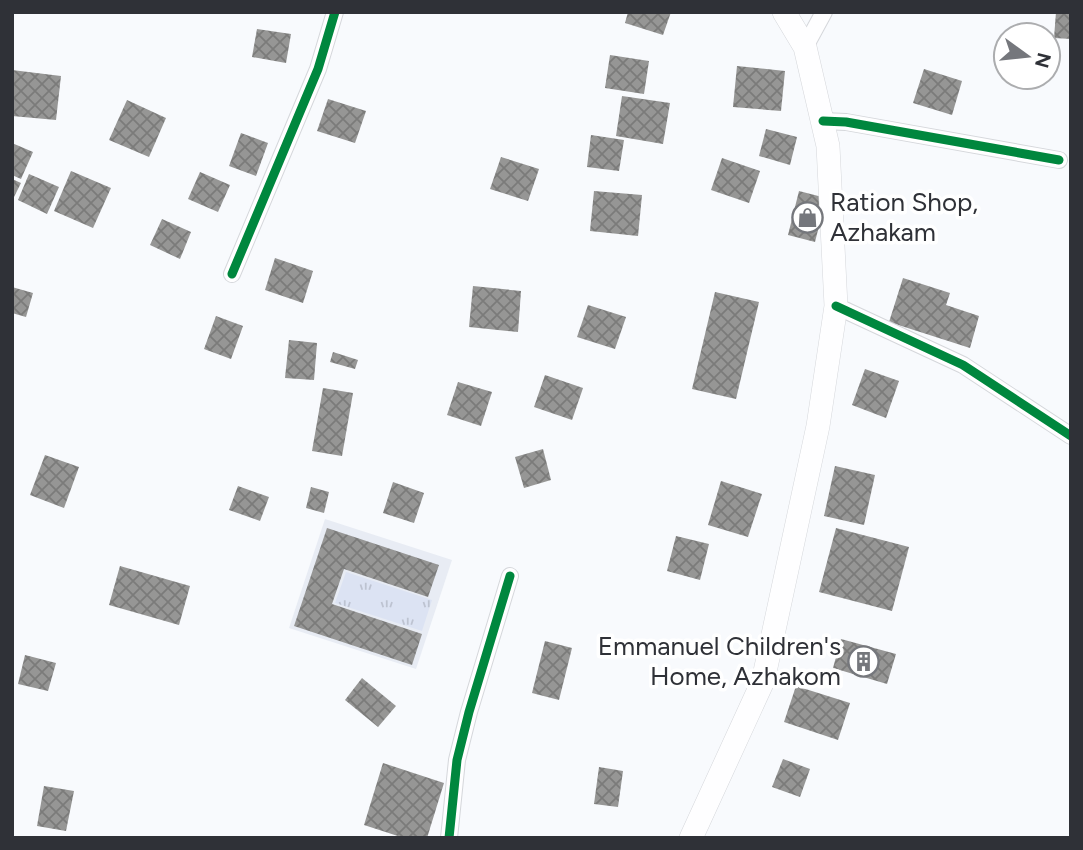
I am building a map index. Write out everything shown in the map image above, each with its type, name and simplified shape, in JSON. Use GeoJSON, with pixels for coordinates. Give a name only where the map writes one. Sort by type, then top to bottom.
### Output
{"type":"FeatureCollection","features":[{"type":"Feature","properties":{"kind":"main road"},"geometry":{"type":"LineString","coordinates":[[691,838],[763,681],[817,426],[836,306],[828,146],[805,47],[784,12]]}},
{"type":"Feature","properties":{"kind":"street"},"geometry":{"type":"LineString","coordinates":[[232,274],[318,69],[335,12]]}},
{"type":"Feature","properties":{"kind":"street"},"geometry":{"type":"LineString","coordinates":[[805,47],[824,12]]}},
{"type":"Feature","properties":{"kind":"street"},"geometry":{"type":"LineString","coordinates":[[822,121],[852,123],[1059,160]]}},
{"type":"Feature","properties":{"kind":"street"},"geometry":{"type":"LineString","coordinates":[[836,306],[963,365],[1071,436]]}},
{"type":"Feature","properties":{"kind":"street"},"geometry":{"type":"LineString","coordinates":[[449,838],[457,760],[510,576]]}},
{"type":"Feature","properties":{"kind":"shaded area"},"geometry":{"type":"Polygon","coordinates":[[[325,519],[452,560],[416,669],[289,628],[325,519]]]}},
{"type":"Feature","properties":{"kind":"green space"},"geometry":{"type":"Polygon","coordinates":[[[346,572],[432,600],[422,631],[335,603],[346,572]]]}},
{"type":"Feature","properties":{"kind":"building"},"geometry":{"type":"Polygon","coordinates":[[[628,12],[671,12],[663,35],[625,23],[628,12]]]}},
{"type":"Feature","properties":{"kind":"building"},"geometry":{"type":"Polygon","coordinates":[[[1056,12],[1071,12],[1071,39],[1062,38],[1062,21],[1055,21],[1056,12]]]}},
{"type":"Feature","properties":{"kind":"building"},"geometry":{"type":"Polygon","coordinates":[[[257,29],[291,34],[286,63],[252,57],[257,29]]]}},
{"type":"Feature","properties":{"kind":"building"},"geometry":{"type":"Polygon","coordinates":[[[610,55],[649,61],[644,94],[605,88],[610,55]]]}},
{"type":"Feature","properties":{"kind":"building"},"geometry":{"type":"Polygon","coordinates":[[[737,66],[785,71],[781,111],[733,107],[737,66]]]}},
{"type":"Feature","properties":{"kind":"building"},"geometry":{"type":"Polygon","coordinates":[[[924,69],[962,81],[952,115],[913,103],[924,69]]]}},
{"type":"Feature","properties":{"kind":"building"},"geometry":{"type":"Polygon","coordinates":[[[12,70],[61,76],[56,120],[12,116],[12,70]]]}},
{"type":"Feature","properties":{"kind":"building"},"geometry":{"type":"Polygon","coordinates":[[[622,96],[670,103],[663,144],[616,136],[622,96]]]}},
{"type":"Feature","properties":{"kind":"building"},"geometry":{"type":"Polygon","coordinates":[[[328,99],[366,111],[355,143],[317,131],[328,99]]]}},
{"type":"Feature","properties":{"kind":"building"},"geometry":{"type":"Polygon","coordinates":[[[127,100],[166,118],[149,157],[109,140],[127,100]]]}},
{"type":"Feature","properties":{"kind":"building"},"geometry":{"type":"Polygon","coordinates":[[[766,129],[797,137],[790,165],[759,156],[766,129]]]}},
{"type":"Feature","properties":{"kind":"building"},"geometry":{"type":"Polygon","coordinates":[[[241,133],[268,143],[256,176],[229,166],[241,133]]]}},
{"type":"Feature","properties":{"kind":"building"},"geometry":{"type":"Polygon","coordinates":[[[591,135],[624,140],[619,171],[587,167],[591,135]]]}},
{"type":"Feature","properties":{"kind":"building"},"geometry":{"type":"Polygon","coordinates":[[[12,143],[33,152],[21,179],[12,175],[12,143]]]}},
{"type":"Feature","properties":{"kind":"building"},"geometry":{"type":"Polygon","coordinates":[[[501,157],[539,169],[528,201],[490,189],[501,157]]]}},
{"type":"Feature","properties":{"kind":"building"},"geometry":{"type":"Polygon","coordinates":[[[722,158],[760,171],[749,203],[711,190],[722,158]]]}},
{"type":"Feature","properties":{"kind":"building"},"geometry":{"type":"Polygon","coordinates":[[[71,171],[111,188],[93,228],[54,211],[71,171]]]}},
{"type":"Feature","properties":{"kind":"building"},"geometry":{"type":"Polygon","coordinates":[[[200,172],[230,185],[218,212],[188,199],[200,172]]]}},
{"type":"Feature","properties":{"kind":"building"},"geometry":{"type":"Polygon","coordinates":[[[29,174],[59,187],[47,214],[18,200],[29,174]]]}},
{"type":"Feature","properties":{"kind":"building"},"geometry":{"type":"Polygon","coordinates":[[[12,179],[21,183],[12,201],[12,179]]]}},
{"type":"Feature","properties":{"kind":"building"},"geometry":{"type":"Polygon","coordinates":[[[594,191],[642,195],[638,236],[590,231],[594,191]]]}},
{"type":"Feature","properties":{"kind":"building","name":"Ration Shop, Azhakam"},"geometry":{"type":"Polygon","coordinates":[[[799,191],[826,198],[815,242],[788,235],[799,191]]]}},
{"type":"Feature","properties":{"kind":"building"},"geometry":{"type":"Polygon","coordinates":[[[162,219],[191,232],[180,259],[150,245],[162,219]]]}},
{"type":"Feature","properties":{"kind":"building"},"geometry":{"type":"Polygon","coordinates":[[[275,258],[313,271],[303,303],[265,290],[275,258]]]}},
{"type":"Feature","properties":{"kind":"building"},"geometry":{"type":"Polygon","coordinates":[[[903,278],[950,293],[946,305],[979,316],[970,348],[889,322],[903,278]]]}},
{"type":"Feature","properties":{"kind":"building"},"geometry":{"type":"Polygon","coordinates":[[[473,286],[521,291],[518,332],[469,327],[473,286]]]}},
{"type":"Feature","properties":{"kind":"building"},"geometry":{"type":"Polygon","coordinates":[[[12,287],[33,293],[26,317],[12,313],[12,287]]]}},
{"type":"Feature","properties":{"kind":"building"},"geometry":{"type":"Polygon","coordinates":[[[715,292],[759,302],[736,399],[692,389],[715,292]]]}},
{"type":"Feature","properties":{"kind":"building"},"geometry":{"type":"Polygon","coordinates":[[[588,305],[626,317],[615,349],[577,337],[588,305]]]}},
{"type":"Feature","properties":{"kind":"building"},"geometry":{"type":"Polygon","coordinates":[[[216,316],[243,326],[231,359],[204,349],[216,316]]]}},
{"type":"Feature","properties":{"kind":"building"},"geometry":{"type":"Polygon","coordinates":[[[289,340],[317,343],[314,380],[285,378],[289,340]]]}},
{"type":"Feature","properties":{"kind":"building"},"geometry":{"type":"Polygon","coordinates":[[[333,352],[358,360],[355,369],[330,362],[333,352]]]}},
{"type":"Feature","properties":{"kind":"building"},"geometry":{"type":"Polygon","coordinates":[[[865,369],[899,381],[886,418],[852,405],[865,369]]]}},
{"type":"Feature","properties":{"kind":"building"},"geometry":{"type":"Polygon","coordinates":[[[545,375],[583,388],[572,420],[534,407],[545,375]]]}},
{"type":"Feature","properties":{"kind":"building"},"geometry":{"type":"Polygon","coordinates":[[[458,382],[492,392],[481,426],[447,415],[458,382]]]}},
{"type":"Feature","properties":{"kind":"building"},"geometry":{"type":"Polygon","coordinates":[[[323,388],[353,393],[342,456],[312,451],[323,388]]]}},
{"type":"Feature","properties":{"kind":"building"},"geometry":{"type":"Polygon","coordinates":[[[543,449],[551,480],[524,488],[515,457],[543,449]]]}},
{"type":"Feature","properties":{"kind":"building"},"geometry":{"type":"Polygon","coordinates":[[[45,455],[79,467],[64,508],[30,495],[45,455]]]}},
{"type":"Feature","properties":{"kind":"building"},"geometry":{"type":"Polygon","coordinates":[[[835,466],[875,475],[864,525],[824,516],[835,466]]]}},
{"type":"Feature","properties":{"kind":"building"},"geometry":{"type":"Polygon","coordinates":[[[721,481],[762,494],[748,537],[708,525],[721,481]]]}},
{"type":"Feature","properties":{"kind":"building"},"geometry":{"type":"Polygon","coordinates":[[[393,482],[424,493],[414,523],[383,513],[393,482]]]}},
{"type":"Feature","properties":{"kind":"building"},"geometry":{"type":"Polygon","coordinates":[[[238,486],[269,497],[260,521],[229,510],[238,486]]]}},
{"type":"Feature","properties":{"kind":"building"},"geometry":{"type":"Polygon","coordinates":[[[311,487],[329,492],[324,513],[306,508],[311,487]]]}},
{"type":"Feature","properties":{"kind":"building"},"geometry":{"type":"Polygon","coordinates":[[[327,528],[439,565],[428,597],[344,569],[332,604],[422,634],[412,665],[294,626],[327,528]]]}},
{"type":"Feature","properties":{"kind":"building"},"geometry":{"type":"Polygon","coordinates":[[[836,528],[909,547],[892,611],[819,592],[836,528]]]}},
{"type":"Feature","properties":{"kind":"building"},"geometry":{"type":"Polygon","coordinates":[[[676,536],[709,544],[700,580],[667,571],[676,536]]]}},
{"type":"Feature","properties":{"kind":"building"},"geometry":{"type":"Polygon","coordinates":[[[120,566],[190,586],[179,625],[109,605],[120,566]]]}},
{"type":"Feature","properties":{"kind":"building","name":"Emmanuel Children's Home, Azhakom"},"geometry":{"type":"Polygon","coordinates":[[[841,639],[896,654],[887,684],[833,668],[841,639]]]}},
{"type":"Feature","properties":{"kind":"building"},"geometry":{"type":"Polygon","coordinates":[[[545,641],[572,648],[559,700],[532,693],[545,641]]]}},
{"type":"Feature","properties":{"kind":"building"},"geometry":{"type":"Polygon","coordinates":[[[25,655],[56,663],[48,691],[18,684],[25,655]]]}},
{"type":"Feature","properties":{"kind":"building"},"geometry":{"type":"Polygon","coordinates":[[[362,678],[396,706],[378,727],[345,700],[362,678]]]}},
{"type":"Feature","properties":{"kind":"building"},"geometry":{"type":"Polygon","coordinates":[[[796,686],[850,703],[838,740],[784,722],[796,686]]]}},
{"type":"Feature","properties":{"kind":"building"},"geometry":{"type":"Polygon","coordinates":[[[783,759],[810,769],[800,797],[772,787],[783,759]]]}},
{"type":"Feature","properties":{"kind":"building"},"geometry":{"type":"Polygon","coordinates":[[[383,763],[444,783],[427,838],[404,838],[364,825],[383,763]]]}},
{"type":"Feature","properties":{"kind":"building"},"geometry":{"type":"Polygon","coordinates":[[[599,767],[623,771],[618,807],[594,804],[599,767]]]}},
{"type":"Feature","properties":{"kind":"building"},"geometry":{"type":"Polygon","coordinates":[[[44,786],[74,791],[66,831],[37,826],[44,786]]]}},
{"type":"Feature","properties":{"kind":"cycle path"},"geometry":{"type":"LineString","coordinates":[[232,274],[318,69],[335,12]]}},
{"type":"Feature","properties":{"kind":"cycle path"},"geometry":{"type":"LineString","coordinates":[[823,121],[846,122],[1059,160]]}},
{"type":"Feature","properties":{"kind":"cycle path"},"geometry":{"type":"LineString","coordinates":[[836,306],[963,365],[1071,436]]}},
{"type":"Feature","properties":{"kind":"cycle path"},"geometry":{"type":"LineString","coordinates":[[449,838],[457,760],[510,576]]}},
{"type":"Feature","properties":{"kind":"place","name":"Ration Shop, Azhakam"},"geometry":{"type":"Point","coordinates":[807,217]}},
{"type":"Feature","properties":{"kind":"place","name":"Emmanuel Children's Home, Azhakom"},"geometry":{"type":"Point","coordinates":[864,661]}}]}
